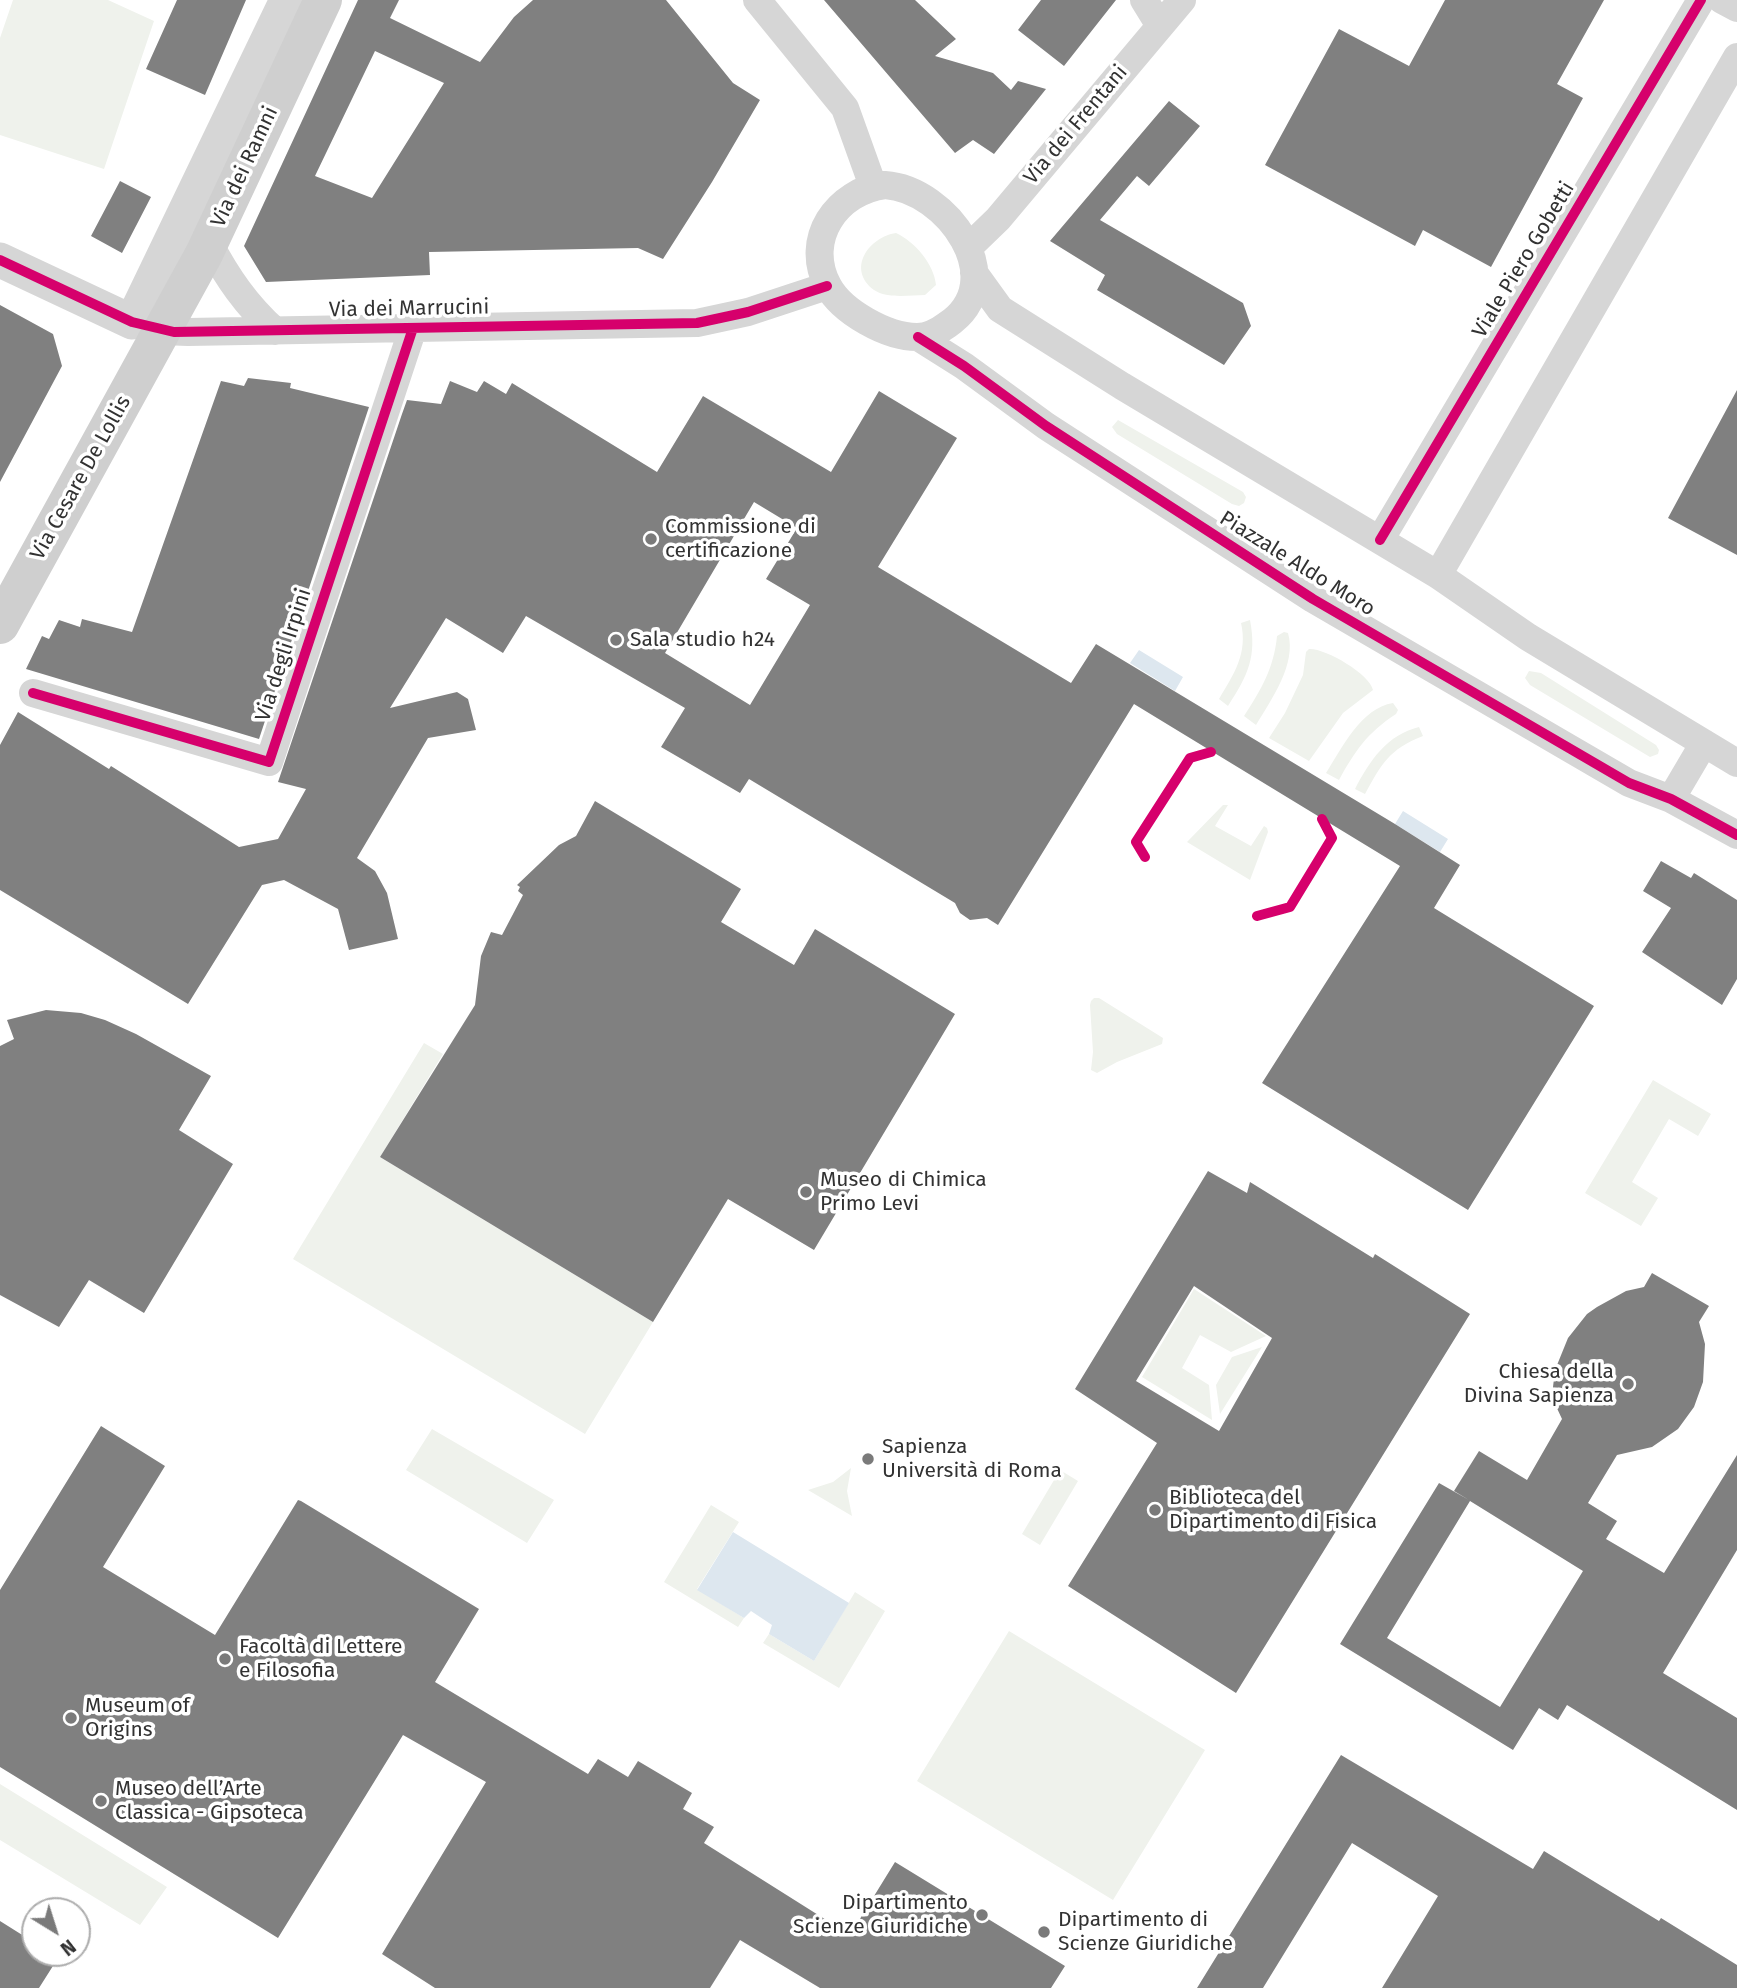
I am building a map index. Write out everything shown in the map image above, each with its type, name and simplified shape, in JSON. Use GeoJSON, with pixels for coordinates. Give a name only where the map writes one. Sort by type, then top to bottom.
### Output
{"type":"FeatureCollection","features":[{"type":"Feature","properties":{"kind":"main road","name":"Via dei Ramni"},"geometry":{"type":"LineString","coordinates":[[147,326],[209,243],[323,0]]}},
{"type":"Feature","properties":{"kind":"main road","name":"Via Cesare De Lollis"},"geometry":{"type":"LineString","coordinates":[[0,625],[147,326]]}},
{"type":"Feature","properties":{"kind":"street","name":"Via dei Ramni"},"geometry":{"type":"LineString","coordinates":[[147,326],[287,0]]}},
{"type":"Feature","properties":{"kind":"street"},"geometry":{"type":"LineString","coordinates":[[757,0],[845,108],[873,186]]}},
{"type":"Feature","properties":{"kind":"street"},"geometry":{"type":"LineString","coordinates":[[1144,0],[1160,26]]}},
{"type":"Feature","properties":{"kind":"street","name":"Via dei Frentani"},"geometry":{"type":"LineString","coordinates":[[971,260],[998,219],[1182,0]]}},
{"type":"Feature","properties":{"kind":"street","name":"Viale Piero Gobetti"},"geometry":{"type":"LineString","coordinates":[[1380,540],[1701,0]]}},
{"type":"Feature","properties":{"kind":"street"},"geometry":{"type":"LineString","coordinates":[[1722,0],[1737,8]]}},
{"type":"Feature","properties":{"kind":"street"},"geometry":{"type":"LineString","coordinates":[[1438,575],[1737,57]]}},
{"type":"Feature","properties":{"kind":"street"},"geometry":{"type":"LineString","coordinates":[[827,286],[819,250],[830,216],[849,197],[873,186],[897,186],[920,194],[943,211],[1000,309],[1122,386],[1438,575],[1528,636],[1737,763]]}},
{"type":"Feature","properties":{"kind":"street"},"geometry":{"type":"LineString","coordinates":[[209,243],[241,296],[275,331]]}},
{"type":"Feature","properties":{"kind":"street"},"geometry":{"type":"LineString","coordinates":[[918,337],[939,330],[956,318],[969,300],[973,288],[971,260]]}},
{"type":"Feature","properties":{"kind":"street","name":"Via dei Marrucini"},"geometry":{"type":"LineString","coordinates":[[0,261],[147,326],[275,331],[697,323],[761,308],[827,286]]}},
{"type":"Feature","properties":{"kind":"street","name":"Piazzale Aldo Moro"},"geometry":{"type":"LineString","coordinates":[[827,286],[855,315],[888,331],[918,337],[964,366],[1046,426],[1313,599],[1629,783],[1671,799],[1737,835]]}},
{"type":"Feature","properties":{"kind":"street","name":"Via degli Irpini"},"geometry":{"type":"LineString","coordinates":[[33,693],[269,762],[413,328]]}},
{"type":"Feature","properties":{"kind":"street"},"geometry":{"type":"LineString","coordinates":[[1671,799],[1704,743]]}},
{"type":"Feature","properties":{"kind":"shaded area"},"geometry":{"type":"Polygon","coordinates":[[[13,0],[108,0],[154,21],[104,169],[0,135],[0,38],[13,0]]]}},
{"type":"Feature","properties":{"kind":"shaded area"},"geometry":{"type":"Polygon","coordinates":[[[896,233],[916,248],[932,269],[936,285],[925,295],[885,295],[866,282],[862,273],[864,255],[877,241],[896,233]]]}},
{"type":"Feature","properties":{"kind":"shaded area"},"geometry":{"type":"Polygon","coordinates":[[[1118,420],[1243,492],[1246,497],[1244,503],[1239,506],[1232,504],[1117,434],[1112,427],[1118,420]]]}},
{"type":"Feature","properties":{"kind":"shaded area"},"geometry":{"type":"Polygon","coordinates":[[[1250,620],[1252,645],[1249,665],[1228,706],[1219,699],[1241,654],[1241,623],[1250,620]]]}},
{"type":"Feature","properties":{"kind":"shaded area"},"geometry":{"type":"Polygon","coordinates":[[[1288,633],[1290,645],[1286,669],[1256,725],[1244,716],[1266,678],[1277,636],[1288,633]]]}},
{"type":"Feature","properties":{"kind":"shaded area"},"geometry":{"type":"Polygon","coordinates":[[[1309,649],[1346,663],[1364,677],[1373,690],[1343,713],[1309,761],[1269,738],[1285,713],[1303,675],[1306,652],[1309,649]]]}},
{"type":"Feature","properties":{"kind":"shaded area"},"geometry":{"type":"Polygon","coordinates":[[[1139,650],[1183,677],[1175,691],[1130,663],[1139,650]]]}},
{"type":"Feature","properties":{"kind":"shaded area"},"geometry":{"type":"Polygon","coordinates":[[[1529,671],[1541,673],[1656,745],[1658,754],[1650,757],[1530,685],[1525,678],[1529,671]]]}},
{"type":"Feature","properties":{"kind":"shaded area"},"geometry":{"type":"Polygon","coordinates":[[[1393,703],[1398,710],[1396,714],[1363,743],[1339,780],[1326,773],[1353,730],[1371,713],[1393,703]]]}},
{"type":"Feature","properties":{"kind":"shaded area"},"geometry":{"type":"Polygon","coordinates":[[[1419,727],[1423,736],[1402,746],[1387,759],[1365,794],[1355,789],[1367,768],[1389,742],[1419,727]]]}},
{"type":"Feature","properties":{"kind":"shaded area"},"geometry":{"type":"Polygon","coordinates":[[[1223,805],[1228,805],[1215,826],[1251,846],[1264,826],[1267,828],[1268,832],[1250,880],[1187,842],[1223,805]]]}},
{"type":"Feature","properties":{"kind":"shaded area"},"geometry":{"type":"Polygon","coordinates":[[[1403,811],[1448,839],[1440,852],[1395,824],[1403,811]]]}},
{"type":"Feature","properties":{"kind":"shaded area"},"geometry":{"type":"Polygon","coordinates":[[[1094,998],[1099,998],[1163,1038],[1162,1044],[1097,1073],[1091,1070],[1093,1052],[1090,1005],[1094,998]]]}},
{"type":"Feature","properties":{"kind":"shaded area"},"geometry":{"type":"Polygon","coordinates":[[[424,1043],[443,1054],[380,1157],[653,1322],[585,1434],[293,1259],[424,1043]]]}},
{"type":"Feature","properties":{"kind":"shaded area"},"geometry":{"type":"Polygon","coordinates":[[[1653,1080],[1711,1114],[1698,1136],[1669,1119],[1632,1182],[1658,1198],[1641,1226],[1585,1193],[1653,1080]]]}},
{"type":"Feature","properties":{"kind":"shaded area"},"geometry":{"type":"Polygon","coordinates":[[[1194,1289],[1266,1336],[1231,1352],[1200,1335],[1182,1368],[1209,1385],[1212,1420],[1142,1377],[1194,1289]]]}},
{"type":"Feature","properties":{"kind":"shaded area"},"geometry":{"type":"Polygon","coordinates":[[[1262,1347],[1220,1414],[1216,1385],[1232,1357],[1262,1347]]]}},
{"type":"Feature","properties":{"kind":"shaded area"},"geometry":{"type":"Polygon","coordinates":[[[432,1429],[554,1500],[527,1543],[406,1470],[432,1429]]]}},
{"type":"Feature","properties":{"kind":"shaded area"},"geometry":{"type":"Polygon","coordinates":[[[851,1468],[847,1491],[852,1516],[808,1490],[833,1482],[851,1468]]]}},
{"type":"Feature","properties":{"kind":"shaded area"},"geometry":{"type":"Polygon","coordinates":[[[1060,1470],[1078,1481],[1040,1545],[1022,1534],[1060,1470]]]}},
{"type":"Feature","properties":{"kind":"shaded area"},"geometry":{"type":"Polygon","coordinates":[[[711,1505],[739,1522],[697,1589],[744,1618],[738,1627],[664,1582],[711,1505]]]}},
{"type":"Feature","properties":{"kind":"shaded area"},"geometry":{"type":"Polygon","coordinates":[[[733,1532],[849,1603],[814,1661],[769,1634],[772,1625],[751,1611],[744,1618],[697,1590],[733,1532]]]}},
{"type":"Feature","properties":{"kind":"shaded area"},"geometry":{"type":"Polygon","coordinates":[[[855,1592],[885,1611],[839,1688],[763,1643],[769,1634],[814,1661],[855,1592]]]}},
{"type":"Feature","properties":{"kind":"shaded area"},"geometry":{"type":"Polygon","coordinates":[[[1009,1631],[1205,1750],[1113,1900],[917,1781],[1009,1631]]]}},
{"type":"Feature","properties":{"kind":"shaded area"},"geometry":{"type":"Polygon","coordinates":[[[0,1784],[167,1887],[140,1925],[0,1840],[0,1784]]]}},
{"type":"Feature","properties":{"kind":"building"},"geometry":{"type":"Polygon","coordinates":[[[177,0],[246,0],[205,95],[146,69],[177,0]]]}},
{"type":"Feature","properties":{"kind":"building"},"geometry":{"type":"Polygon","coordinates":[[[358,0],[399,0],[390,18],[480,62],[514,17],[533,0],[666,0],[733,83],[760,100],[663,259],[638,248],[429,252],[430,275],[266,282],[244,246],[358,0]],[[375,51],[315,176],[372,198],[444,83],[375,51]]]}},
{"type":"Feature","properties":{"kind":"building"},"geometry":{"type":"Polygon","coordinates":[[[824,0],[915,0],[956,39],[935,56],[993,73],[1011,90],[1018,81],[1046,89],[994,154],[973,140],[955,153],[824,0]]]}},
{"type":"Feature","properties":{"kind":"building"},"geometry":{"type":"Polygon","coordinates":[[[1041,0],[1116,0],[1064,66],[1018,30],[1041,0]]]}},
{"type":"Feature","properties":{"kind":"building"},"geometry":{"type":"Polygon","coordinates":[[[1445,0],[1604,0],[1557,84],[1583,98],[1491,267],[1423,230],[1415,246],[1265,165],[1339,29],[1409,66],[1445,0]]]}},
{"type":"Feature","properties":{"kind":"building"},"geometry":{"type":"Polygon","coordinates":[[[1169,101],[1200,126],[1149,186],[1137,176],[1100,220],[1243,303],[1251,326],[1224,365],[1097,290],[1105,275],[1050,241],[1169,101]]]}},
{"type":"Feature","properties":{"kind":"building"},"geometry":{"type":"Polygon","coordinates":[[[120,181],[151,197],[122,253],[91,236],[120,181]]]}},
{"type":"Feature","properties":{"kind":"building"},"geometry":{"type":"Polygon","coordinates":[[[0,305],[53,334],[62,366],[0,482],[0,305]]]}},
{"type":"Feature","properties":{"kind":"building"},"geometry":{"type":"Polygon","coordinates":[[[248,378],[291,383],[290,388],[369,407],[259,739],[26,669],[42,636],[49,639],[59,620],[80,627],[82,619],[132,632],[221,381],[244,386],[248,378]]]}},
{"type":"Feature","properties":{"kind":"building"},"geometry":{"type":"Polygon","coordinates":[[[450,381],[477,392],[484,381],[506,394],[512,383],[657,472],[703,396],[831,472],[879,391],[957,438],[878,567],[1071,683],[1096,644],[1395,824],[1460,865],[1434,908],[1594,1006],[1468,1210],[1262,1083],[1400,866],[1134,704],[998,925],[987,918],[970,920],[960,913],[955,903],[749,779],[740,793],[661,747],[685,708],[526,616],[503,653],[446,618],[390,708],[457,692],[468,699],[476,730],[428,738],[357,858],[375,871],[387,893],[398,939],[349,950],[338,909],[284,880],[262,885],[188,1004],[0,890],[0,745],[18,712],[109,769],[111,766],[239,847],[278,839],[306,789],[278,782],[407,400],[441,404],[450,381]],[[754,502],[665,653],[750,705],[810,605],[766,579],[797,528],[754,502]]]}},
{"type":"Feature","properties":{"kind":"building"},"geometry":{"type":"Polygon","coordinates":[[[1737,390],[1737,555],[1668,518],[1737,390]]]}},
{"type":"Feature","properties":{"kind":"building"},"geometry":{"type":"Polygon","coordinates":[[[595,801],[741,889],[721,922],[794,965],[815,929],[955,1014],[814,1250],[728,1199],[653,1322],[380,1157],[475,1005],[481,956],[491,932],[502,935],[523,895],[518,891],[520,887],[517,885],[559,845],[576,836],[595,801]]]}},
{"type":"Feature","properties":{"kind":"building"},"geometry":{"type":"Polygon","coordinates":[[[1661,861],[1691,878],[1694,873],[1737,900],[1737,979],[1722,1005],[1642,952],[1671,908],[1643,891],[1661,861]]]}},
{"type":"Feature","properties":{"kind":"building"},"geometry":{"type":"Polygon","coordinates":[[[46,1010],[81,1013],[105,1020],[136,1034],[211,1076],[179,1130],[233,1164],[144,1313],[89,1280],[59,1327],[0,1295],[0,1046],[14,1039],[7,1020],[46,1010]]]}},
{"type":"Feature","properties":{"kind":"building"},"geometry":{"type":"Polygon","coordinates":[[[1208,1171],[1247,1193],[1250,1182],[1373,1258],[1375,1254],[1470,1314],[1236,1693],[1068,1586],[1157,1443],[1075,1389],[1208,1171]],[[1194,1286],[1136,1381],[1219,1431],[1272,1338],[1194,1286]]]}},
{"type":"Feature","properties":{"kind":"building"},"geometry":{"type":"Polygon","coordinates":[[[1652,1273],[1709,1306],[1699,1322],[1705,1344],[1703,1382],[1694,1407],[1678,1429],[1652,1447],[1617,1455],[1588,1503],[1617,1521],[1606,1539],[1664,1573],[1737,1455],[1737,1550],[1663,1673],[1737,1718],[1737,1810],[1567,1705],[1558,1720],[1539,1708],[1513,1750],[1340,1644],[1439,1483],[1469,1500],[1454,1491],[1479,1451],[1527,1480],[1562,1419],[1555,1404],[1553,1387],[1555,1370],[1568,1338],[1587,1314],[1597,1307],[1626,1291],[1644,1287],[1652,1273]],[[1470,1501],[1387,1638],[1500,1707],[1583,1571],[1470,1501]]]}},
{"type":"Feature","properties":{"kind":"building"},"geometry":{"type":"Polygon","coordinates":[[[101,1426],[165,1466],[103,1567],[215,1635],[298,1500],[301,1501],[479,1609],[435,1682],[588,1774],[598,1759],[628,1777],[638,1761],[692,1793],[683,1809],[714,1827],[704,1843],[850,1935],[895,1862],[1065,1966],[1051,1988],[820,1988],[740,1940],[710,1988],[435,1988],[382,1954],[486,1782],[403,1735],[278,1938],[0,1767],[0,1590],[101,1426]]]}},
{"type":"Feature","properties":{"kind":"building"},"geometry":{"type":"Polygon","coordinates":[[[1341,1755],[1533,1869],[1544,1851],[1659,1921],[1661,1918],[1737,1965],[1737,1988],[1382,1988],[1438,1896],[1352,1843],[1263,1988],[1197,1988],[1341,1755]]]}},
{"type":"Feature","properties":{"kind":"building"},"geometry":{"type":"Polygon","coordinates":[[[0,1921],[21,1934],[21,1967],[52,1967],[39,1988],[0,1988],[0,1921]]]}},
{"type":"Feature","properties":{"kind":"cycle path"},"geometry":{"type":"LineString","coordinates":[[1380,540],[1701,0]]}},
{"type":"Feature","properties":{"kind":"cycle path"},"geometry":{"type":"LineString","coordinates":[[0,260],[132,322],[174,332],[697,323],[748,312],[827,286]]}},
{"type":"Feature","properties":{"kind":"cycle path"},"geometry":{"type":"LineString","coordinates":[[33,693],[269,762],[413,328]]}},
{"type":"Feature","properties":{"kind":"cycle path"},"geometry":{"type":"LineString","coordinates":[[918,337],[964,366],[1046,426],[1313,599],[1629,783],[1671,799],[1737,835]]}},
{"type":"Feature","properties":{"kind":"cycle path"},"geometry":{"type":"LineString","coordinates":[[1145,857],[1136,842],[1190,758],[1211,752]]}},
{"type":"Feature","properties":{"kind":"cycle path"},"geometry":{"type":"LineString","coordinates":[[1257,916],[1290,907],[1332,838],[1322,819]]}},
{"type":"Feature","properties":{"kind":"place","name":"Commissione di certificazione"},"geometry":{"type":"Point","coordinates":[651,539]}},
{"type":"Feature","properties":{"kind":"place","name":"Sala studio h24"},"geometry":{"type":"Point","coordinates":[616,640]}},
{"type":"Feature","properties":{"kind":"place","name":"Museo di Chimica Primo Levi"},"geometry":{"type":"Point","coordinates":[806,1192]}},
{"type":"Feature","properties":{"kind":"place","name":"Chiesa della Divina Sapienza"},"geometry":{"type":"Point","coordinates":[1628,1384]}},
{"type":"Feature","properties":{"kind":"place","name":"Sapienza Università di Roma"},"geometry":{"type":"Point","coordinates":[868,1459]}},
{"type":"Feature","properties":{"kind":"place","name":"Biblioteca del Dipartimento di Fisica"},"geometry":{"type":"Point","coordinates":[1155,1510]}},
{"type":"Feature","properties":{"kind":"place","name":"Facoltà di Lettere e Filosofia"},"geometry":{"type":"Point","coordinates":[225,1659]}},
{"type":"Feature","properties":{"kind":"place","name":"Museum of Origins"},"geometry":{"type":"Point","coordinates":[71,1718]}},
{"type":"Feature","properties":{"kind":"place","name":"Museo dell’Arte Classica - Gipsoteca"},"geometry":{"type":"Point","coordinates":[101,1801]}},
{"type":"Feature","properties":{"kind":"place","name":"Dipartimento Scienze Giuridiche"},"geometry":{"type":"Point","coordinates":[982,1915]}},
{"type":"Feature","properties":{"kind":"place","name":"Dipartimento di Scienze Giuridiche"},"geometry":{"type":"Point","coordinates":[1044,1932]}}]}
